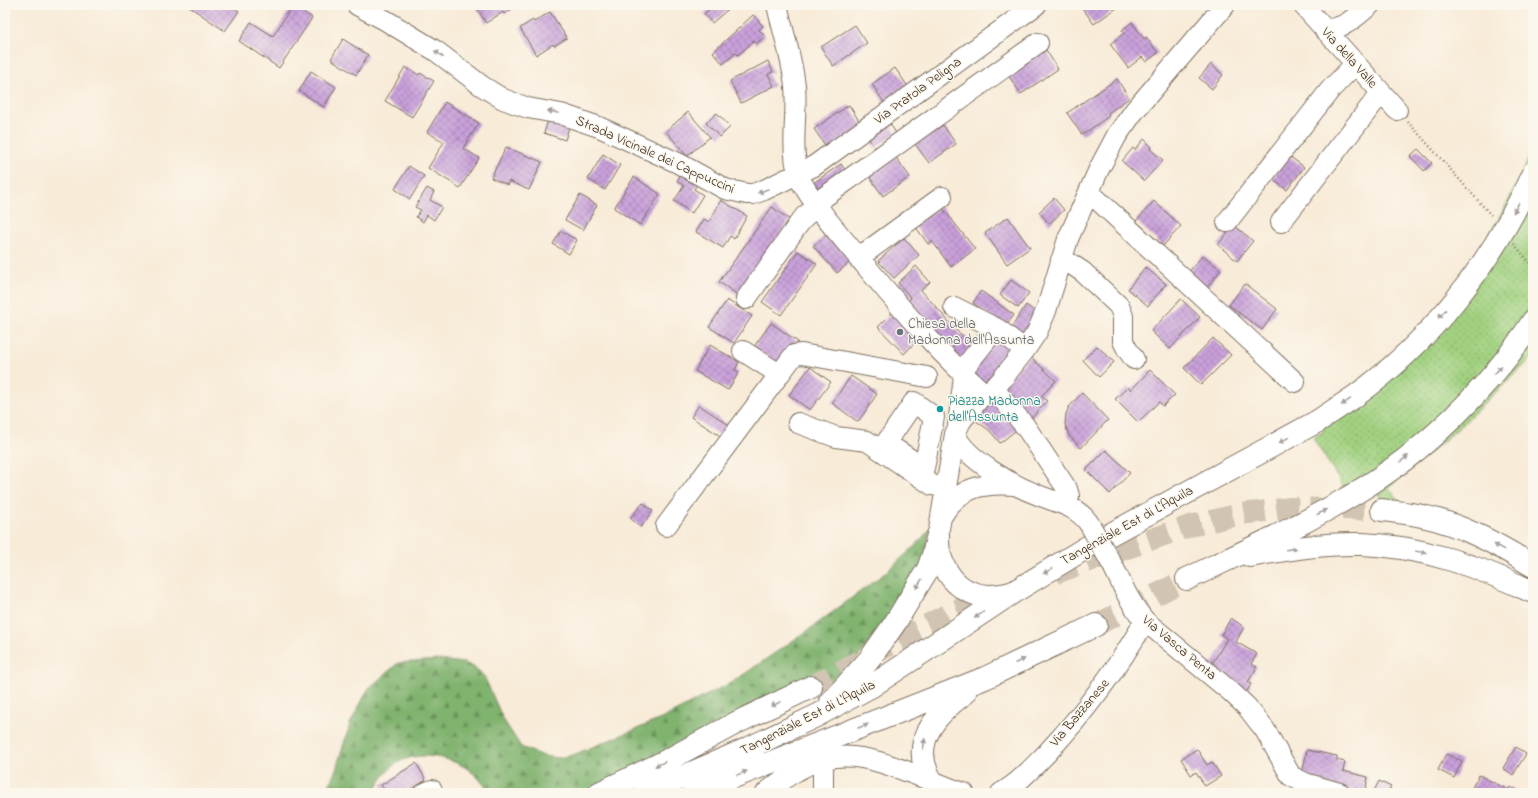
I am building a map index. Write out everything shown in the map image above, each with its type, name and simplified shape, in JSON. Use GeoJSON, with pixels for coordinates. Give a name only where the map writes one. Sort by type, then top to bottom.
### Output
{"type":"FeatureCollection","features":[{"type":"Feature","properties":{"kind":"highway","name":"Tangenziale Est di L'Aquila"},"geometry":{"type":"LineString","coordinates":[[645,793],[818,716],[877,684],[1012,593],[1089,546],[1318,421],[1354,396],[1384,373],[1415,344],[1473,277],[1497,243],[1533,173]]}},
{"type":"Feature","properties":{"kind":"highway"},"geometry":{"type":"LineString","coordinates":[[1187,579],[1325,511],[1372,482],[1432,436],[1465,405],[1498,369],[1533,321]]}},
{"type":"Feature","properties":{"kind":"highway"},"geometry":{"type":"LineString","coordinates":[[1382,510],[1422,516],[1449,524],[1487,540],[1533,566]]}},
{"type":"Feature","properties":{"kind":"highway"},"geometry":{"type":"LineString","coordinates":[[940,526],[938,549],[943,564],[952,577],[961,586],[974,594],[987,596],[1012,593]]}},
{"type":"Feature","properties":{"kind":"highway"},"geometry":{"type":"LineString","coordinates":[[818,716],[862,669],[887,635],[928,569],[940,526]]}},
{"type":"Feature","properties":{"kind":"highway"},"geometry":{"type":"LineString","coordinates":[[1225,560],[1289,549],[1335,545],[1362,544],[1388,546],[1431,554],[1464,563],[1497,575],[1533,592]]}},
{"type":"Feature","properties":{"kind":"highway","name":"Tangenziale Est di L'Aquila"},"geometry":{"type":"LineString","coordinates":[[695,792],[985,678],[1096,625]]}},
{"type":"Feature","properties":{"kind":"highway"},"geometry":{"type":"LineString","coordinates":[[932,781],[927,773],[924,762],[924,743],[927,733],[943,711],[985,678]]}},
{"type":"Feature","properties":{"kind":"highway"},"geometry":{"type":"LineString","coordinates":[[599,793],[811,688]]}},
{"type":"Feature","properties":{"kind":"highway"},"geometry":{"type":"LineString","coordinates":[[695,792],[718,790],[727,793]]}},
{"type":"Feature","properties":{"kind":"street","name":"Strada Vicinale dei Cappuccini"},"geometry":{"type":"LineString","coordinates":[[357,5],[436,51],[482,86],[503,99],[528,108],[561,114],[605,130],[678,163],[730,191],[746,194],[759,192],[798,174]]}},
{"type":"Feature","properties":{"kind":"street"},"geometry":{"type":"LineString","coordinates":[[777,5],[795,86],[795,160],[798,174],[804,186],[843,240],[902,310],[963,374],[989,391],[1025,426],[1067,489],[1069,500],[1067,506]]}},
{"type":"Feature","properties":{"kind":"street","name":"Via Pratola Peligna"},"geometry":{"type":"LineString","coordinates":[[798,174],[814,166],[1036,5]]}},
{"type":"Feature","properties":{"kind":"street"},"geometry":{"type":"LineString","coordinates":[[957,430],[978,400],[989,391],[1025,350],[1041,325],[1061,260],[1107,153],[1126,123],[1186,49],[1225,5]]}},
{"type":"Feature","properties":{"kind":"street"},"geometry":{"type":"LineString","coordinates":[[1314,17],[1327,17],[1351,5]]}},
{"type":"Feature","properties":{"kind":"street"},"geometry":{"type":"LineString","coordinates":[[1314,17],[1332,29],[1340,27],[1370,5]]}},
{"type":"Feature","properties":{"kind":"street","name":"Via della Valle"},"geometry":{"type":"LineString","coordinates":[[1314,17],[1397,110]]}},
{"type":"Feature","properties":{"kind":"street"},"geometry":{"type":"LineString","coordinates":[[746,299],[798,225],[817,204],[1038,43]]}},
{"type":"Feature","properties":{"kind":"street"},"geometry":{"type":"LineString","coordinates":[[1227,222],[1330,90],[1355,64]]}},
{"type":"Feature","properties":{"kind":"street"},"geometry":{"type":"LineString","coordinates":[[1281,222],[1381,93]]}},
{"type":"Feature","properties":{"kind":"street"},"geometry":{"type":"LineString","coordinates":[[1089,192],[1296,382]]}},
{"type":"Feature","properties":{"kind":"street"},"geometry":{"type":"LineString","coordinates":[[858,258],[942,197]]}},
{"type":"Feature","properties":{"kind":"street"},"geometry":{"type":"LineString","coordinates":[[1061,260],[1071,264],[1083,272],[1119,306],[1123,316],[1123,341],[1134,359]]}},
{"type":"Feature","properties":{"kind":"street"},"geometry":{"type":"LineString","coordinates":[[954,307],[996,328],[1025,350]]}},
{"type":"Feature","properties":{"kind":"street"},"geometry":{"type":"LineString","coordinates":[[940,526],[957,430],[963,374],[996,328]]}},
{"type":"Feature","properties":{"kind":"street"},"geometry":{"type":"LineString","coordinates":[[743,351],[778,374]]}},
{"type":"Feature","properties":{"kind":"street"},"geometry":{"type":"LineString","coordinates":[[798,423],[836,437],[868,441],[904,460],[924,468],[934,417],[918,396],[941,352]]}},
{"type":"Feature","properties":{"kind":"street"},"geometry":{"type":"LineString","coordinates":[[666,526],[792,356],[800,354],[928,377]]}},
{"type":"Feature","properties":{"kind":"street"},"geometry":{"type":"LineString","coordinates":[[947,488],[933,485],[886,443],[914,402],[926,406],[957,430]]}},
{"type":"Feature","properties":{"kind":"street","name":"Via Vasca Penta"},"geometry":{"type":"LineString","coordinates":[[957,430],[958,440],[980,462],[1016,485],[1067,506],[1082,514],[1090,525],[1114,568],[1129,600],[1136,610],[1145,621],[1244,703],[1261,725],[1296,786],[1340,793]]}},
{"type":"Feature","properties":{"kind":"street"},"geometry":{"type":"LineString","coordinates":[[940,526],[953,500],[968,491],[988,485],[1016,485]]}},
{"type":"Feature","properties":{"kind":"street","name":"Via Bazzanese"},"geometry":{"type":"LineString","coordinates":[[1001,793],[1029,771],[1081,714],[1112,674],[1145,621]]}},
{"type":"Feature","properties":{"kind":"street"},"geometry":{"type":"LineString","coordinates":[[766,793],[789,774],[821,760],[839,756],[860,757],[892,766],[964,793]]}},
{"type":"Feature","properties":{"kind":"street"},"geometry":{"type":"LineString","coordinates":[[821,760],[823,769],[823,793]]}},
{"type":"Feature","properties":{"kind":"path"},"geometry":{"type":"LineString","coordinates":[[1397,110],[1494,219]]}},
{"type":"Feature","properties":{"kind":"path"},"geometry":{"type":"LineString","coordinates":[[1514,243],[1533,267]]}},
{"type":"Feature","properties":{"kind":"green space"},"geometry":{"type":"Polygon","coordinates":[[[1533,148],[1533,357],[1454,432],[1388,487],[1403,504],[1383,501],[1364,475],[1344,488],[1313,438],[1324,431],[1312,412],[1337,396],[1385,360],[1407,340],[1445,298],[1463,275],[1495,225],[1533,148]]]}},
{"type":"Feature","properties":{"kind":"green space"},"geometry":{"type":"Polygon","coordinates":[[[930,529],[921,571],[840,682],[815,697],[808,680],[587,793],[489,793],[478,778],[466,768],[447,759],[425,756],[405,759],[396,764],[383,777],[374,793],[326,793],[336,769],[350,724],[368,689],[398,663],[439,660],[464,663],[476,668],[484,676],[503,719],[521,747],[543,756],[558,758],[573,755],[661,719],[734,681],[807,631],[884,574],[915,546],[930,529]]]}},
{"type":"Feature","properties":{"kind":"building"},"geometry":{"type":"Polygon","coordinates":[[[187,5],[230,5],[239,11],[225,31],[187,5]]]}},
{"type":"Feature","properties":{"kind":"building"},"geometry":{"type":"Polygon","coordinates":[[[293,5],[312,18],[279,68],[239,41],[251,22],[273,36],[293,5]]]}},
{"type":"Feature","properties":{"kind":"building"},"geometry":{"type":"Polygon","coordinates":[[[475,5],[518,5],[504,14],[503,12],[486,23],[475,5]]]}},
{"type":"Feature","properties":{"kind":"building"},"geometry":{"type":"Polygon","coordinates":[[[710,5],[733,5],[712,23],[704,14],[712,7],[710,5]]]}},
{"type":"Feature","properties":{"kind":"building"},"geometry":{"type":"Polygon","coordinates":[[[1080,5],[1121,5],[1094,24],[1080,5]]]}},
{"type":"Feature","properties":{"kind":"building"},"geometry":{"type":"Polygon","coordinates":[[[550,12],[567,38],[554,46],[553,44],[536,55],[520,28],[533,20],[534,22],[550,12]]]}},
{"type":"Feature","properties":{"kind":"building"},"geometry":{"type":"Polygon","coordinates":[[[753,15],[763,26],[759,30],[765,36],[756,44],[754,41],[738,55],[736,53],[723,64],[713,52],[753,15]]]}},
{"type":"Feature","properties":{"kind":"building"},"geometry":{"type":"Polygon","coordinates":[[[1132,22],[1144,39],[1146,37],[1158,53],[1146,62],[1142,57],[1128,68],[1110,44],[1124,33],[1122,30],[1132,22]]]}},
{"type":"Feature","properties":{"kind":"building"},"geometry":{"type":"Polygon","coordinates":[[[855,25],[867,43],[833,66],[821,47],[855,25]]]}},
{"type":"Feature","properties":{"kind":"building"},"geometry":{"type":"Polygon","coordinates":[[[343,39],[368,55],[356,75],[331,59],[343,39]]]}},
{"type":"Feature","properties":{"kind":"building"},"geometry":{"type":"Polygon","coordinates":[[[1044,47],[1058,69],[1021,94],[1006,72],[1044,47]]]}},
{"type":"Feature","properties":{"kind":"building"},"geometry":{"type":"Polygon","coordinates":[[[768,61],[773,72],[768,74],[774,86],[741,103],[730,81],[768,61]]]}},
{"type":"Feature","properties":{"kind":"building"},"geometry":{"type":"Polygon","coordinates":[[[1211,64],[1223,75],[1212,89],[1199,78],[1211,64]]]}},
{"type":"Feature","properties":{"kind":"building"},"geometry":{"type":"Polygon","coordinates":[[[405,67],[434,81],[412,117],[385,101],[405,67]]]}},
{"type":"Feature","properties":{"kind":"building"},"geometry":{"type":"Polygon","coordinates":[[[895,68],[909,88],[885,104],[872,84],[895,68]]]}},
{"type":"Feature","properties":{"kind":"building"},"geometry":{"type":"Polygon","coordinates":[[[311,71],[336,87],[324,107],[299,91],[311,71]]]}},
{"type":"Feature","properties":{"kind":"building"},"geometry":{"type":"Polygon","coordinates":[[[1117,79],[1129,98],[1108,113],[1109,116],[1082,135],[1067,113],[1117,79]]]}},
{"type":"Feature","properties":{"kind":"building"},"geometry":{"type":"Polygon","coordinates":[[[445,102],[479,123],[463,148],[479,158],[460,188],[428,168],[444,142],[427,132],[445,102]]]}},
{"type":"Feature","properties":{"kind":"building"},"geometry":{"type":"Polygon","coordinates":[[[849,105],[863,127],[829,151],[814,129],[849,105]]]}},
{"type":"Feature","properties":{"kind":"building"},"geometry":{"type":"Polygon","coordinates":[[[688,112],[710,137],[687,156],[666,131],[688,112]]]}},
{"type":"Feature","properties":{"kind":"building"},"geometry":{"type":"Polygon","coordinates":[[[717,113],[730,127],[720,137],[706,123],[717,113]]]}},
{"type":"Feature","properties":{"kind":"building"},"geometry":{"type":"Polygon","coordinates":[[[549,117],[570,124],[565,140],[544,133],[549,117]]]}},
{"type":"Feature","properties":{"kind":"building"},"geometry":{"type":"Polygon","coordinates":[[[890,124],[896,133],[875,148],[869,139],[890,124]]]}},
{"type":"Feature","properties":{"kind":"building"},"geometry":{"type":"Polygon","coordinates":[[[943,125],[956,144],[929,163],[915,144],[943,125]]]}},
{"type":"Feature","properties":{"kind":"building"},"geometry":{"type":"Polygon","coordinates":[[[1144,139],[1152,147],[1150,149],[1163,160],[1144,181],[1122,161],[1133,148],[1135,150],[1144,139]]]}},
{"type":"Feature","properties":{"kind":"building"},"geometry":{"type":"Polygon","coordinates":[[[506,147],[542,162],[529,190],[509,181],[508,185],[491,178],[506,147]]]}},
{"type":"Feature","properties":{"kind":"building"},"geometry":{"type":"Polygon","coordinates":[[[1418,149],[1432,163],[1424,171],[1410,156],[1418,149]]]}},
{"type":"Feature","properties":{"kind":"building"},"geometry":{"type":"Polygon","coordinates":[[[603,154],[620,165],[605,190],[588,179],[603,154]]]}},
{"type":"Feature","properties":{"kind":"building"},"geometry":{"type":"Polygon","coordinates":[[[895,156],[910,177],[883,196],[868,175],[895,156]]]}},
{"type":"Feature","properties":{"kind":"building"},"geometry":{"type":"Polygon","coordinates":[[[1289,156],[1304,167],[1287,190],[1272,179],[1289,156]]]}},
{"type":"Feature","properties":{"kind":"building"},"geometry":{"type":"Polygon","coordinates":[[[841,164],[849,176],[821,197],[812,184],[841,164]]]}},
{"type":"Feature","properties":{"kind":"building"},"geometry":{"type":"Polygon","coordinates":[[[409,166],[424,176],[410,199],[395,189],[409,166]]]}},
{"type":"Feature","properties":{"kind":"building"},"geometry":{"type":"Polygon","coordinates":[[[683,171],[699,182],[694,189],[703,195],[692,213],[674,201],[684,186],[677,181],[683,171]]]}},
{"type":"Feature","properties":{"kind":"building"},"geometry":{"type":"Polygon","coordinates":[[[634,177],[660,194],[640,225],[614,208],[634,177]]]}},
{"type":"Feature","properties":{"kind":"building"},"geometry":{"type":"Polygon","coordinates":[[[427,188],[434,192],[430,200],[442,207],[434,220],[427,215],[423,222],[416,217],[421,210],[415,207],[427,188]]]}},
{"type":"Feature","properties":{"kind":"building"},"geometry":{"type":"Polygon","coordinates":[[[580,195],[597,205],[583,230],[565,220],[580,195]]]}},
{"type":"Feature","properties":{"kind":"building"},"geometry":{"type":"Polygon","coordinates":[[[1054,198],[1064,210],[1049,224],[1039,212],[1054,198]]]}},
{"type":"Feature","properties":{"kind":"building"},"geometry":{"type":"Polygon","coordinates":[[[721,200],[747,216],[734,239],[730,236],[723,248],[696,232],[704,219],[709,222],[721,200]]]}},
{"type":"Feature","properties":{"kind":"building"},"geometry":{"type":"Polygon","coordinates":[[[1154,201],[1181,226],[1163,246],[1136,221],[1154,201]]]}},
{"type":"Feature","properties":{"kind":"building"},"geometry":{"type":"Polygon","coordinates":[[[941,206],[975,249],[951,267],[932,241],[928,244],[915,226],[941,206]]]}},
{"type":"Feature","properties":{"kind":"building"},"geometry":{"type":"Polygon","coordinates":[[[772,207],[790,220],[738,295],[719,282],[772,207]]]}},
{"type":"Feature","properties":{"kind":"building"},"geometry":{"type":"Polygon","coordinates":[[[1008,217],[1030,248],[1007,264],[985,233],[1008,217]]]}},
{"type":"Feature","properties":{"kind":"building"},"geometry":{"type":"Polygon","coordinates":[[[1234,225],[1253,241],[1237,261],[1218,245],[1234,225]]]}},
{"type":"Feature","properties":{"kind":"building"},"geometry":{"type":"Polygon","coordinates":[[[561,231],[577,240],[569,254],[553,244],[561,231]]]}},
{"type":"Feature","properties":{"kind":"building"},"geometry":{"type":"Polygon","coordinates":[[[827,234],[851,261],[837,273],[813,246],[827,234]]]}},
{"type":"Feature","properties":{"kind":"building"},"geometry":{"type":"Polygon","coordinates":[[[904,238],[919,255],[894,278],[878,261],[904,238]]]}},
{"type":"Feature","properties":{"kind":"building"},"geometry":{"type":"Polygon","coordinates":[[[798,251],[817,264],[781,315],[762,302],[798,251]]]}},
{"type":"Feature","properties":{"kind":"building"},"geometry":{"type":"Polygon","coordinates":[[[1203,255],[1221,270],[1206,289],[1187,274],[1203,255]]]}},
{"type":"Feature","properties":{"kind":"building"},"geometry":{"type":"Polygon","coordinates":[[[916,266],[930,282],[921,290],[958,332],[977,346],[964,364],[904,305],[911,298],[898,283],[916,266]]]}},
{"type":"Feature","properties":{"kind":"building"},"geometry":{"type":"Polygon","coordinates":[[[1145,267],[1166,284],[1148,306],[1128,289],[1145,267]]]}},
{"type":"Feature","properties":{"kind":"building"},"geometry":{"type":"Polygon","coordinates":[[[1011,280],[1029,293],[1018,308],[1000,295],[1011,280]]]}},
{"type":"Feature","properties":{"kind":"building"},"geometry":{"type":"Polygon","coordinates":[[[1245,284],[1277,309],[1262,330],[1229,305],[1245,284]]]}},
{"type":"Feature","properties":{"kind":"building"},"geometry":{"type":"Polygon","coordinates":[[[981,291],[1014,315],[1005,327],[973,303],[981,291]]]}},
{"type":"Feature","properties":{"kind":"building"},"geometry":{"type":"Polygon","coordinates":[[[1181,299],[1200,317],[1170,349],[1151,331],[1181,299]]]}},
{"type":"Feature","properties":{"kind":"building"},"geometry":{"type":"Polygon","coordinates":[[[727,300],[752,316],[734,343],[709,327],[727,300]]]}},
{"type":"Feature","properties":{"kind":"building"},"geometry":{"type":"Polygon","coordinates":[[[1026,305],[1040,315],[1025,342],[1009,331],[1026,305]]]}},
{"type":"Feature","properties":{"kind":"building","name":"Chiesa della Madonna dell'Assunta"},"geometry":{"type":"Polygon","coordinates":[[[895,310],[921,337],[904,354],[878,327],[895,310]]]}},
{"type":"Feature","properties":{"kind":"building"},"geometry":{"type":"Polygon","coordinates":[[[771,323],[798,342],[780,367],[753,348],[771,323]]]}},
{"type":"Feature","properties":{"kind":"building"},"geometry":{"type":"Polygon","coordinates":[[[997,333],[1020,351],[986,385],[967,371],[997,333]]]}},
{"type":"Feature","properties":{"kind":"building"},"geometry":{"type":"Polygon","coordinates":[[[1213,338],[1231,355],[1201,385],[1184,368],[1213,338]]]}},
{"type":"Feature","properties":{"kind":"building"},"geometry":{"type":"Polygon","coordinates":[[[710,345],[739,362],[735,370],[739,372],[728,390],[695,371],[710,345]]]}},
{"type":"Feature","properties":{"kind":"building"},"geometry":{"type":"Polygon","coordinates":[[[1097,346],[1114,362],[1099,377],[1083,360],[1097,346]]]}},
{"type":"Feature","properties":{"kind":"building"},"geometry":{"type":"Polygon","coordinates":[[[1030,356],[1056,381],[1041,396],[1047,401],[1029,421],[998,390],[1030,356]]]}},
{"type":"Feature","properties":{"kind":"building"},"geometry":{"type":"Polygon","coordinates":[[[810,367],[831,382],[810,410],[789,395],[810,367]]]}},
{"type":"Feature","properties":{"kind":"building"},"geometry":{"type":"Polygon","coordinates":[[[1150,370],[1175,395],[1163,406],[1159,402],[1138,422],[1115,399],[1128,387],[1131,390],[1150,370]]]}},
{"type":"Feature","properties":{"kind":"building"},"geometry":{"type":"Polygon","coordinates":[[[851,376],[877,394],[858,422],[832,403],[851,376]]]}},
{"type":"Feature","properties":{"kind":"building"},"geometry":{"type":"Polygon","coordinates":[[[1082,393],[1108,420],[1081,448],[1069,436],[1065,424],[1066,414],[1069,407],[1082,393]]]}},
{"type":"Feature","properties":{"kind":"building"},"geometry":{"type":"Polygon","coordinates":[[[994,395],[1020,427],[1000,443],[989,430],[976,421],[994,395]]]}},
{"type":"Feature","properties":{"kind":"building"},"geometry":{"type":"Polygon","coordinates":[[[699,405],[732,427],[725,439],[691,417],[699,405]]]}},
{"type":"Feature","properties":{"kind":"building"},"geometry":{"type":"Polygon","coordinates":[[[1106,450],[1130,473],[1110,494],[1086,470],[1106,450]]]}},
{"type":"Feature","properties":{"kind":"building"},"geometry":{"type":"Polygon","coordinates":[[[643,503],[653,511],[641,527],[630,518],[643,503]]]}},
{"type":"Feature","properties":{"kind":"building"},"geometry":{"type":"Polygon","coordinates":[[[1231,618],[1244,627],[1236,642],[1257,654],[1251,664],[1257,667],[1248,682],[1251,684],[1246,693],[1210,667],[1227,639],[1221,635],[1231,618]]]}},
{"type":"Feature","properties":{"kind":"building"},"geometry":{"type":"Polygon","coordinates":[[[1516,747],[1526,754],[1513,775],[1503,768],[1516,747]]]}},
{"type":"Feature","properties":{"kind":"building"},"geometry":{"type":"Polygon","coordinates":[[[1197,749],[1207,765],[1212,762],[1221,776],[1205,786],[1196,772],[1191,775],[1181,759],[1197,749]]]}},
{"type":"Feature","properties":{"kind":"building"},"geometry":{"type":"Polygon","coordinates":[[[1307,750],[1337,756],[1337,760],[1345,762],[1343,771],[1368,777],[1365,793],[1329,786],[1302,774],[1307,750]]]}},
{"type":"Feature","properties":{"kind":"building"},"geometry":{"type":"Polygon","coordinates":[[[1446,754],[1462,761],[1454,778],[1438,770],[1446,754]]]}},
{"type":"Feature","properties":{"kind":"building"},"geometry":{"type":"Polygon","coordinates":[[[416,763],[426,780],[405,793],[387,793],[381,785],[416,763]]]}},
{"type":"Feature","properties":{"kind":"building"},"geometry":{"type":"Polygon","coordinates":[[[1479,775],[1508,790],[1510,787],[1522,793],[1469,793],[1479,775]]]}},
{"type":"Feature","properties":{"kind":"building"},"geometry":{"type":"Polygon","coordinates":[[[1379,781],[1391,787],[1387,793],[1373,793],[1379,781]]]}},
{"type":"Feature","properties":{"kind":"tunnel"},"geometry":{"type":"LineString","coordinates":[[1055,573],[1190,526],[1241,514],[1291,508],[1382,510]]}},
{"type":"Feature","properties":{"kind":"tunnel"},"geometry":{"type":"LineString","coordinates":[[1096,625],[1187,579]]}},
{"type":"Feature","properties":{"kind":"tunnel"},"geometry":{"type":"LineString","coordinates":[[811,687],[952,612],[1000,594]]}},
{"type":"Feature","properties":{"kind":"place","name":"Chiesa della Madonna dell'Assunta"},"geometry":{"type":"Point","coordinates":[900,332]}},
{"type":"Feature","properties":{"kind":"place","name":"Piazza Madonna dell'Assunta"},"geometry":{"type":"Point","coordinates":[940,409]}}]}
